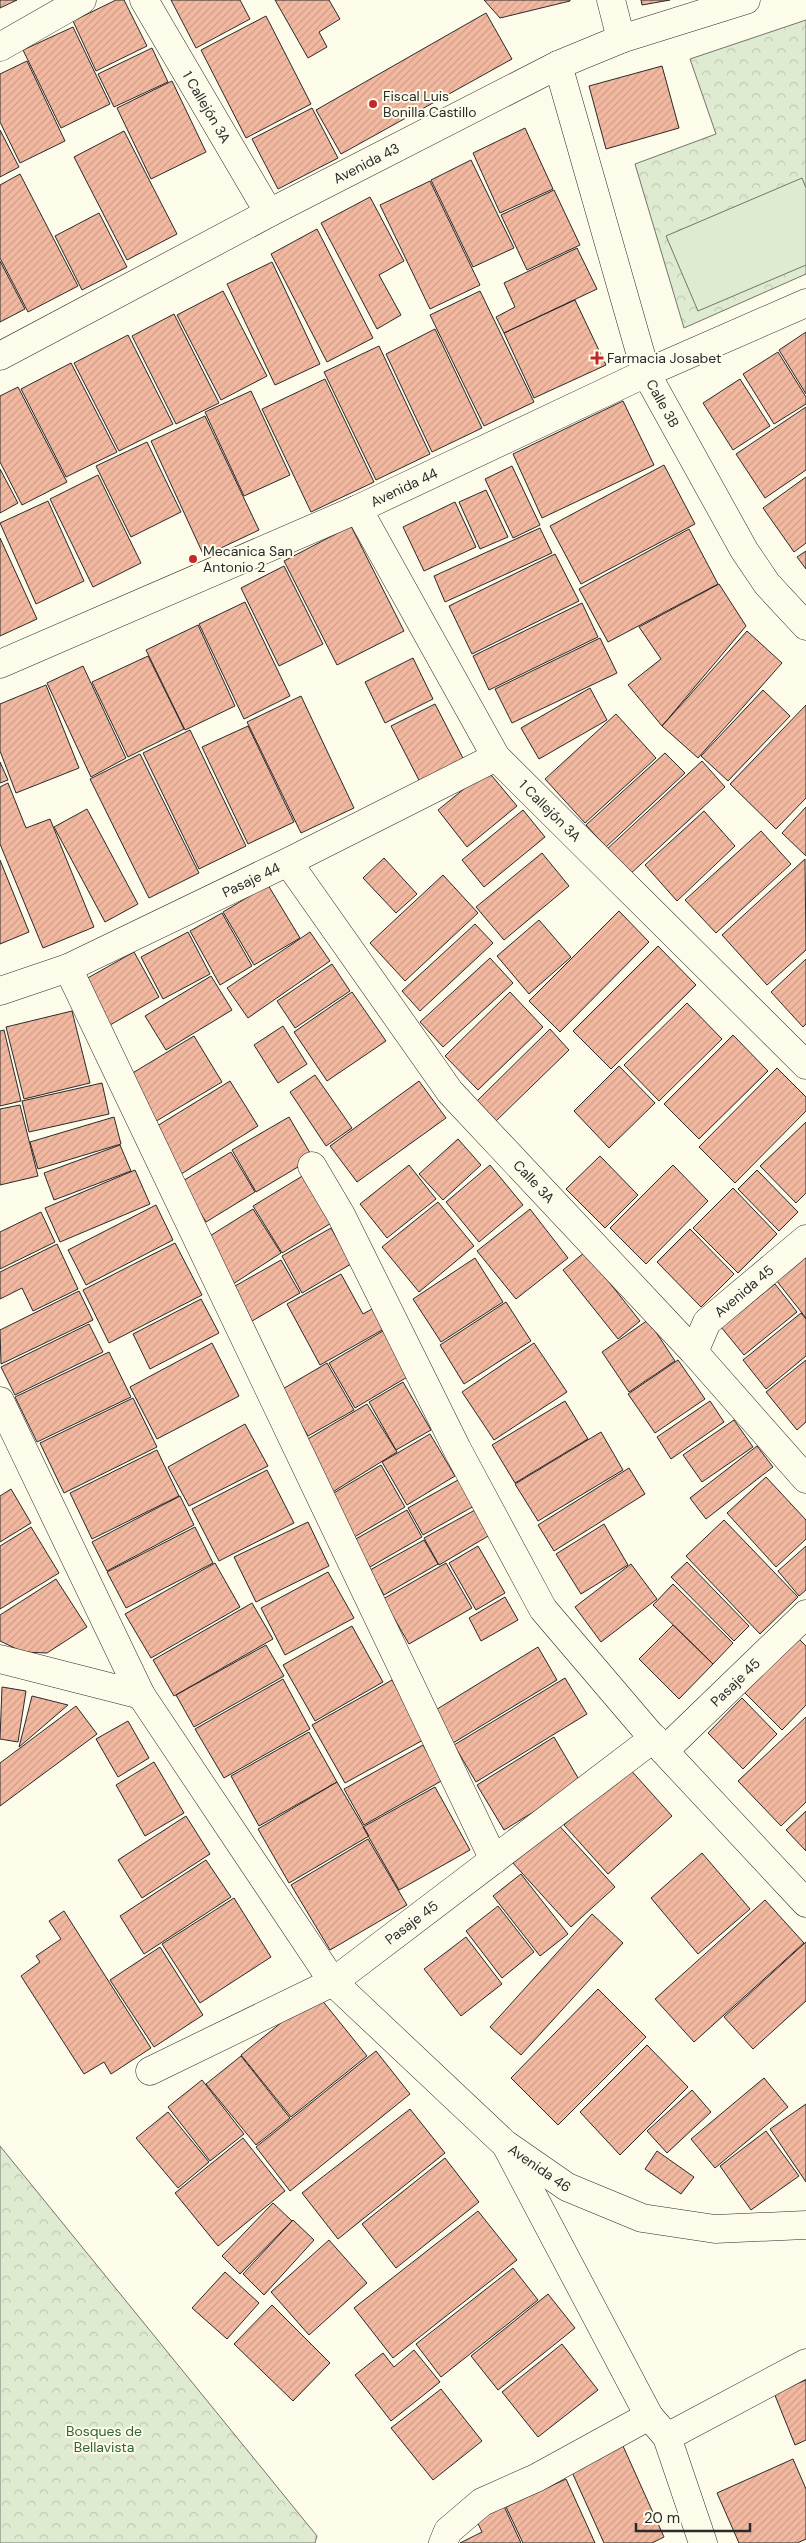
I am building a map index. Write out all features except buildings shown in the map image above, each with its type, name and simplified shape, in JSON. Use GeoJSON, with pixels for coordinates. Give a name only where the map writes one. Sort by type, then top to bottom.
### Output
{"type":"FeatureCollection","features":[{"type":"Feature","properties":{"kind":"street"},"geometry":{"type":"LineString","coordinates":[[0,48],[82,0]]}},
{"type":"Feature","properties":{"kind":"street","name":"1 Callejón 3A"},"geometry":{"type":"LineString","coordinates":[[144,0],[269,213]]}},
{"type":"Feature","properties":{"kind":"street"},"geometry":{"type":"LineString","coordinates":[[611,0],[621,39]]}},
{"type":"Feature","properties":{"kind":"street","name":"Avenida 43"},"geometry":{"type":"LineString","coordinates":[[0,356],[269,213],[558,65],[621,39],[746,0]]}},
{"type":"Feature","properties":{"kind":"street","name":"Calle 3B"},"geometry":{"type":"LineString","coordinates":[[558,65],[646,373],[744,550],[767,584],[806,626]]}},
{"type":"Feature","properties":{"kind":"street","name":"Avenida 44"},"geometry":{"type":"LineString","coordinates":[[0,664],[358,509],[646,373],[806,303]]}},
{"type":"Feature","properties":{"kind":"street","name":"1 Callejón 3A"},"geometry":{"type":"LineString","coordinates":[[358,509],[496,757],[806,1065]]}},
{"type":"Feature","properties":{"kind":"street","name":"Pasaje 44"},"geometry":{"type":"LineString","coordinates":[[0,991],[68,968],[288,862],[496,757]]}},
{"type":"Feature","properties":{"kind":"street","name":"Calle 3A"},"geometry":{"type":"LineString","coordinates":[[288,862],[450,1092],[694,1352],[806,1479]]}},
{"type":"Feature","properties":{"kind":"street"},"geometry":{"type":"LineString","coordinates":[[68,968],[494,1860]]}},
{"type":"Feature","properties":{"kind":"street"},"geometry":{"type":"LineString","coordinates":[[312,1166],[341,1215],[457,1449],[543,1609],[659,1744],[806,1903]]}},
{"type":"Feature","properties":{"kind":"street","name":"Avenida 45"},"geometry":{"type":"LineString","coordinates":[[694,1352],[707,1322],[806,1240]]}},
{"type":"Feature","properties":{"kind":"street","name":"Avenida 46"},"geometry":{"type":"LineString","coordinates":[[0,1401],[141,1694],[333,1982],[505,2144],[567,2187],[642,2218],[715,2229],[806,2225]]}},
{"type":"Feature","properties":{"kind":"street","name":"Pasaje 45"},"geometry":{"type":"LineString","coordinates":[[150,2071],[333,1982],[494,1860],[659,1744],[806,1614]]}},
{"type":"Feature","properties":{"kind":"street"},"geometry":{"type":"LineString","coordinates":[[0,1659],[141,1694]]}},
{"type":"Feature","properties":{"kind":"street"},"geometry":{"type":"LineString","coordinates":[[505,2144],[649,2416],[667,2437],[703,2543]]}},
{"type":"Feature","properties":{"kind":"street"},"geometry":{"type":"LineString","coordinates":[[667,2437],[806,2363]]}},
{"type":"Feature","properties":{"kind":"street"},"geometry":{"type":"LineString","coordinates":[[443,2543],[448,2530],[482,2502],[536,2478],[649,2416]]}},
{"type":"Feature","properties":{"kind":"green space"},"geometry":{"type":"Polygon","coordinates":[[[806,20],[806,274],[684,328],[635,164],[716,134],[690,59],[806,20]]]}},
{"type":"Feature","properties":{"kind":"green space"},"geometry":{"type":"Polygon","coordinates":[[[802,178],[806,188],[806,265],[698,311],[666,236],[802,178]]]}},
{"type":"Feature","properties":{"kind":"green space","name":"Bosques de Bellavista"},"geometry":{"type":"Polygon","coordinates":[[[0,2146],[317,2536],[315,2543],[0,2543],[0,2146]]]}},
{"type":"Feature","properties":{"kind":"place","name":"Fiscal Luis Bonilla Castillo"},"geometry":{"type":"Point","coordinates":[373,104]}},
{"type":"Feature","properties":{"kind":"place","name":"Farmacia Josabet"},"geometry":{"type":"Point","coordinates":[597,358]}},
{"type":"Feature","properties":{"kind":"place","name":"Mecanica San Antonio 2"},"geometry":{"type":"Point","coordinates":[193,559]}}]}
